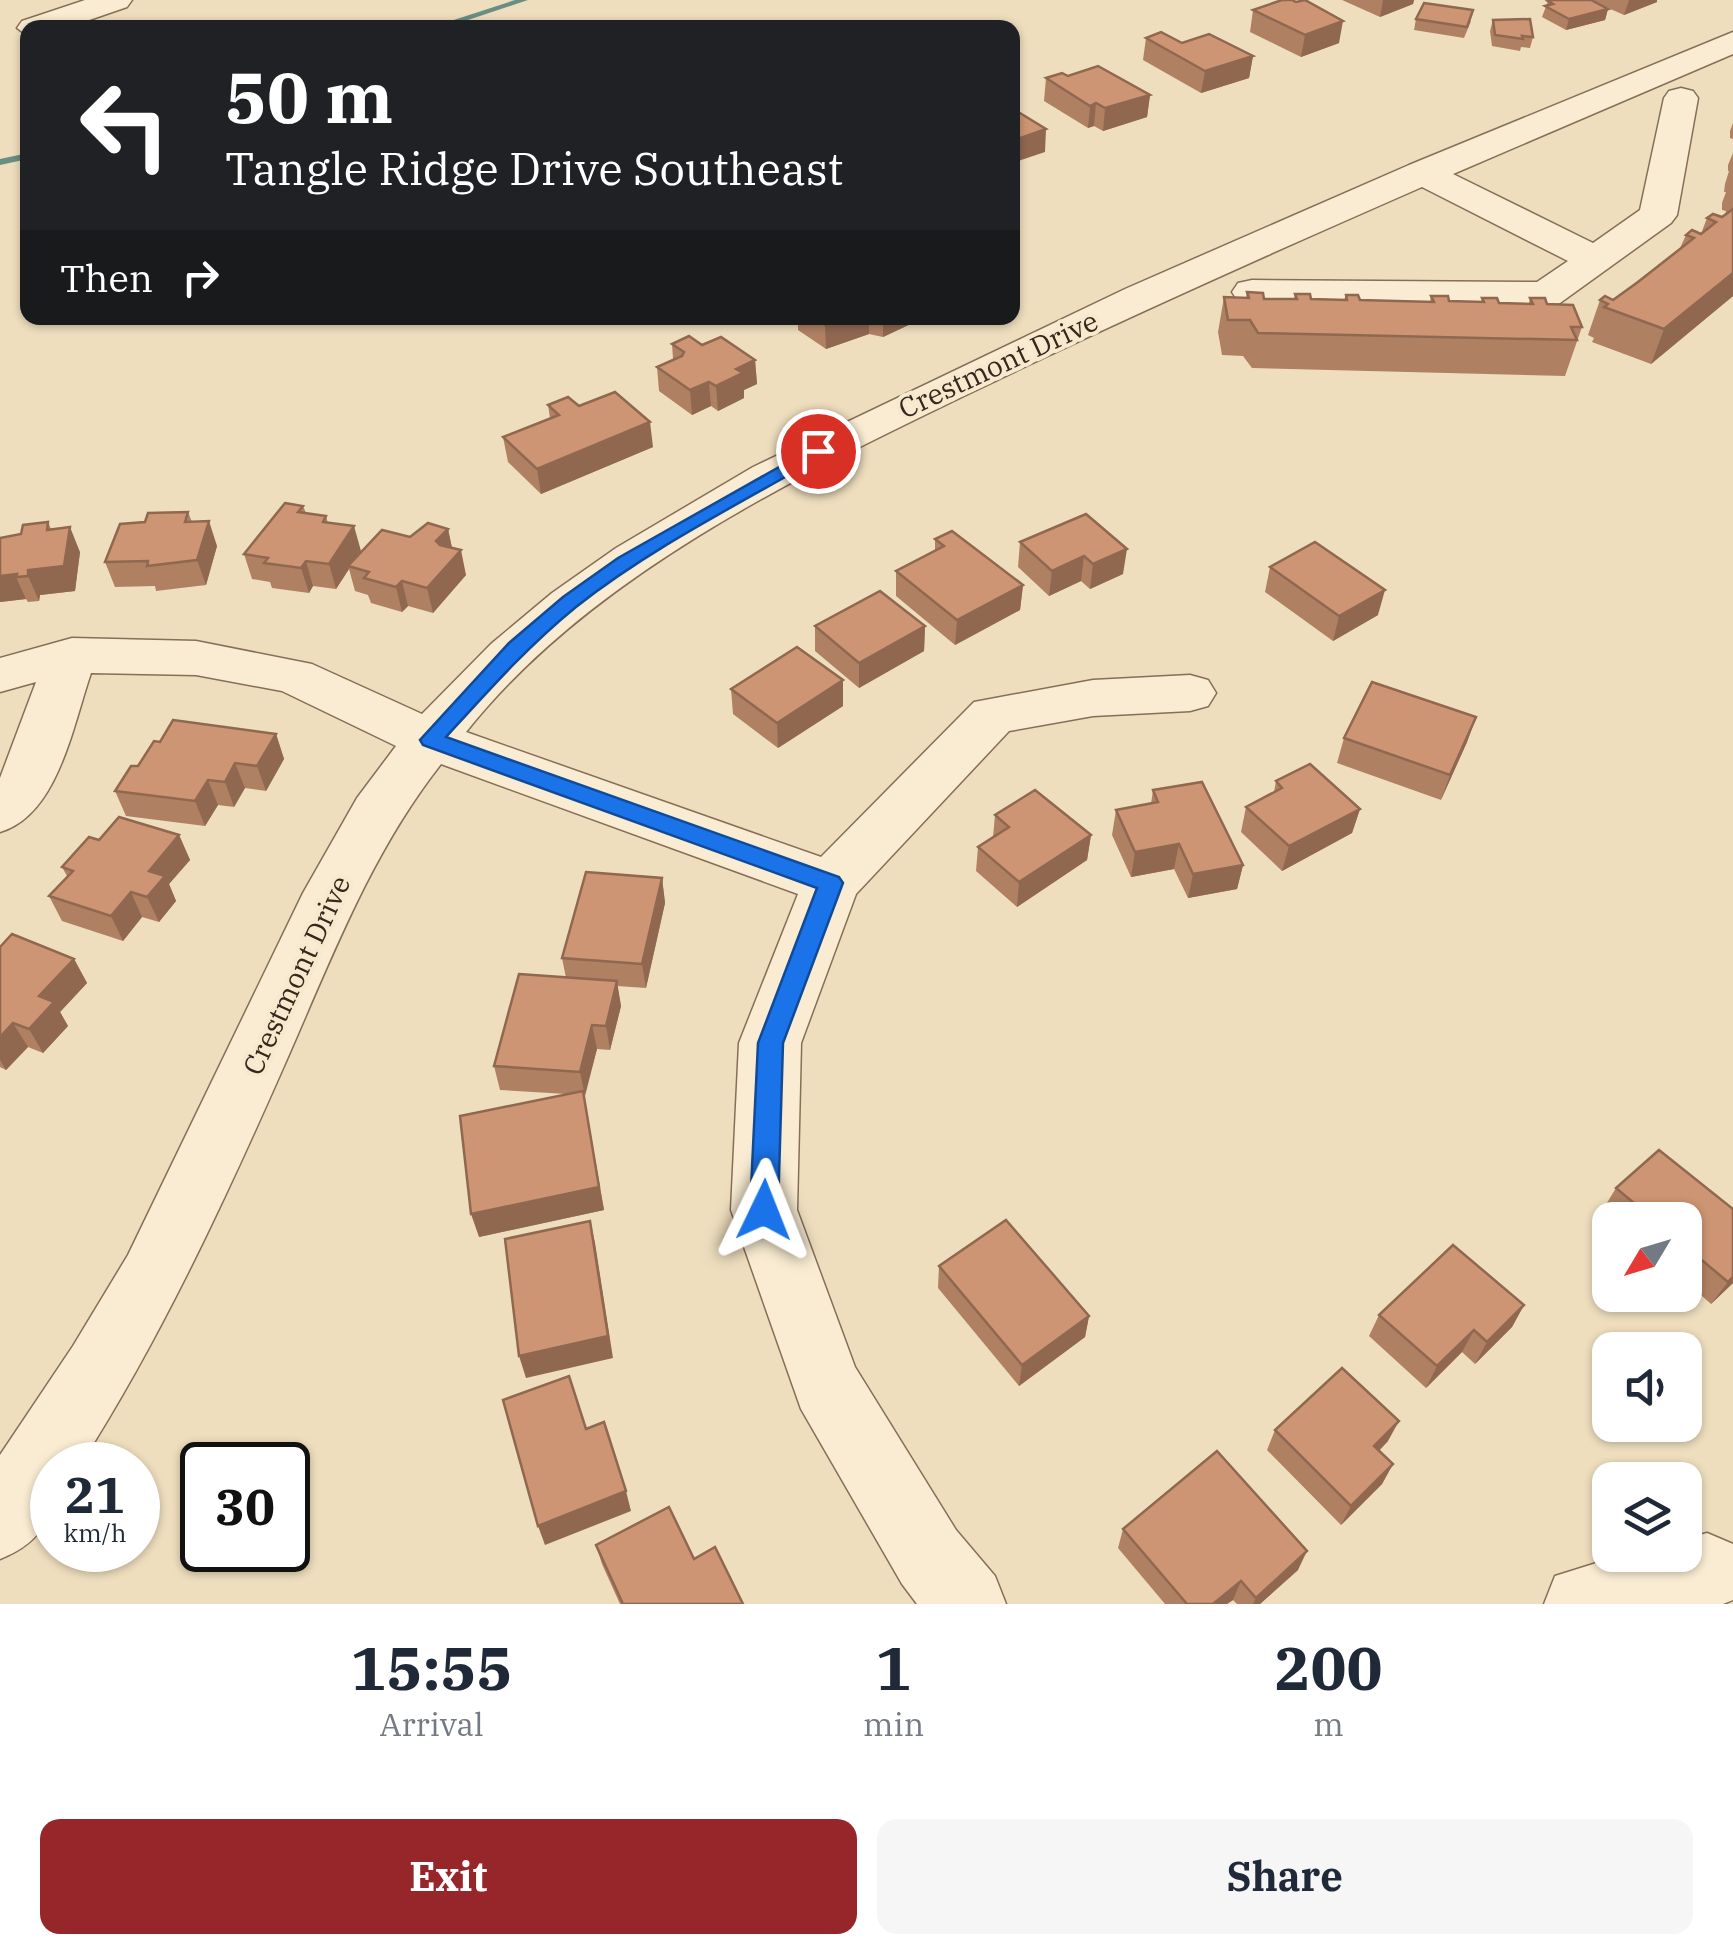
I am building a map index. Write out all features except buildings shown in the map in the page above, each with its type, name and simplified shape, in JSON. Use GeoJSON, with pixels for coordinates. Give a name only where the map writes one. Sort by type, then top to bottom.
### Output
{"type":"FeatureCollection","features":[{"type":"Feature","properties":{"kind":"street"},"geometry":{"type":"LineString","coordinates":[[55,20],[116,0]]}},
{"type":"Feature","properties":{"kind":"street","name":"Crestmont Drive"},"geometry":{"type":"LineString","coordinates":[[0,1521],[83,1397],[154,1275],[292,983],[316,920],[401,777],[516,648],[625,562],[762,480],[1030,346],[1431,168],[1733,42]]}},
{"type":"Feature","properties":{"kind":"street"},"geometry":{"type":"LineString","coordinates":[[1252,292],[1546,294],[1658,215],[1681,98]]}},
{"type":"Feature","properties":{"kind":"street"},"geometry":{"type":"LineString","coordinates":[[1431,168],[1604,253]]}},
{"type":"Feature","properties":{"kind":"street"},"geometry":{"type":"LineString","coordinates":[[0,812],[23,789],[72,655]]}},
{"type":"Feature","properties":{"kind":"street"},"geometry":{"type":"LineString","coordinates":[[0,675],[72,655],[196,658],[294,676],[431,740],[831,883]]}},
{"type":"Feature","properties":{"kind":"street"},"geometry":{"type":"LineString","coordinates":[[966,1604],[929,1557],[826,1385],[764,1210],[770,1043],[831,883],[993,716],[1092,698],[1190,694]]}},
{"type":"Feature","properties":{"kind":"street"},"geometry":{"type":"LineString","coordinates":[[1583,1604],[1707,1572]]}},
{"type":"Feature","properties":{"kind":"waterway"},"geometry":{"type":"LineString","coordinates":[[459,20],[524,0]]}},
{"type":"Feature","properties":{"kind":"waterway"},"geometry":{"type":"LineString","coordinates":[[0,162],[20,158]]}},
{"type":"Feature","properties":{"kind":"route"},"geometry":{"type":"LineString","coordinates":[[764,1210],[770,1043],[831,883],[431,740],[516,648],[570,602],[625,562],[818,451]]}}]}
